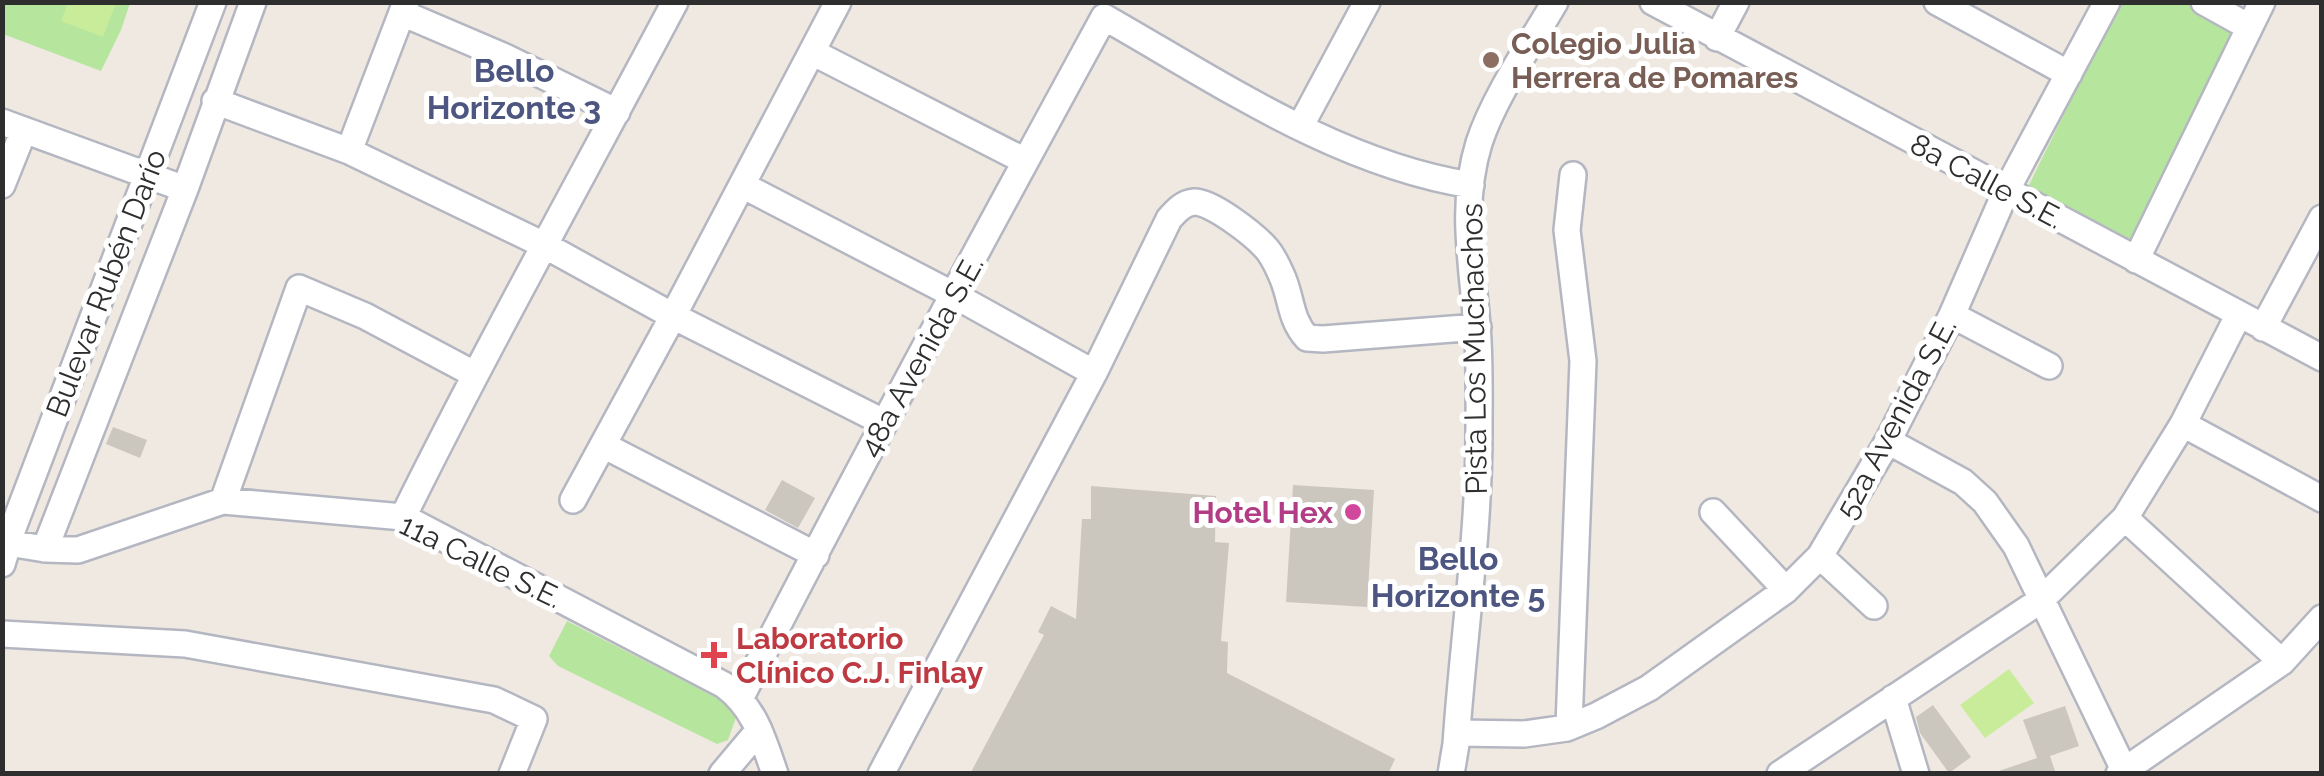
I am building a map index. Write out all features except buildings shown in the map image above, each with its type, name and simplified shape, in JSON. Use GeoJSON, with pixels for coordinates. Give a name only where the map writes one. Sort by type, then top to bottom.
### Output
{"type":"FeatureCollection","features":[{"type":"Feature","properties":{"kind":"street","name":"Bulevar Rubén Darío"},"geometry":{"type":"LineString","coordinates":[[4,550],[213,2]]}},
{"type":"Feature","properties":{"kind":"street","name":"Bulevar Rubén Darío"},"geometry":{"type":"LineString","coordinates":[[45,549],[186,188],[253,2]]}},
{"type":"Feature","properties":{"kind":"street"},"geometry":{"type":"LineString","coordinates":[[404,516],[474,374],[676,2]]}},
{"type":"Feature","properties":{"kind":"street"},"geometry":{"type":"LineString","coordinates":[[573,500],[838,2]]}},
{"type":"Feature","properties":{"kind":"street"},"geometry":{"type":"LineString","coordinates":[[1367,2],[1300,127],[1393,167],[1472,184]]}},
{"type":"Feature","properties":{"kind":"street","name":"Pista Los Muchachos"},"geometry":{"type":"LineString","coordinates":[[1451,774],[1475,540],[1479,432],[1478,327],[1467,220],[1478,144],[1496,104],[1555,2]]}},
{"type":"Feature","properties":{"kind":"street","name":"8a Calle S.E."},"geometry":{"type":"LineString","coordinates":[[1653,2],[2322,358]]}},
{"type":"Feature","properties":{"kind":"street"},"geometry":{"type":"LineString","coordinates":[[1717,38],[1736,2]]}},
{"type":"Feature","properties":{"kind":"street"},"geometry":{"type":"LineString","coordinates":[[1937,2],[2069,74]]}},
{"type":"Feature","properties":{"kind":"street","name":"52a Avenida S.E."},"geometry":{"type":"LineString","coordinates":[[1457,733],[1524,734],[1567,728],[1649,688],[1786,590],[1820,556],[1888,440],[1952,315],[2006,191],[2107,2]]}},
{"type":"Feature","properties":{"kind":"street"},"geometry":{"type":"LineString","coordinates":[[2204,2],[2249,27]]}},
{"type":"Feature","properties":{"kind":"street"},"geometry":{"type":"LineString","coordinates":[[2136,260],[2262,2]]}},
{"type":"Feature","properties":{"kind":"street"},"geometry":{"type":"LineString","coordinates":[[348,151],[403,8],[617,112]]}},
{"type":"Feature","properties":{"kind":"street","name":"48a Avenida S.E."},"geometry":{"type":"LineString","coordinates":[[741,697],[883,422],[1104,17],[1300,127]]}},
{"type":"Feature","properties":{"kind":"street"},"geometry":{"type":"LineString","coordinates":[[812,52],[1026,162]]}},
{"type":"Feature","properties":{"kind":"street"},"geometry":{"type":"LineString","coordinates":[[216,101],[348,151],[546,246],[673,316],[883,422]]}},
{"type":"Feature","properties":{"kind":"street"},"geometry":{"type":"LineString","coordinates":[[2,185],[13,126],[186,188]]}},
{"type":"Feature","properties":{"kind":"street"},"geometry":{"type":"LineString","coordinates":[[1567,728],[1582,360],[1567,230],[1573,176]]}},
{"type":"Feature","properties":{"kind":"street"},"geometry":{"type":"LineString","coordinates":[[742,184],[1094,373]]}},
{"type":"Feature","properties":{"kind":"street"},"geometry":{"type":"LineString","coordinates":[[881,774],[1178,208],[1189,202],[1213,206],[1267,249],[1282,277],[1297,326],[1307,338],[1478,327]]}},
{"type":"Feature","properties":{"kind":"street"},"geometry":{"type":"LineString","coordinates":[[2263,328],[2322,218]]}},
{"type":"Feature","properties":{"kind":"street"},"geometry":{"type":"LineString","coordinates":[[223,501],[299,288],[364,316],[474,374]]}},
{"type":"Feature","properties":{"kind":"street"},"geometry":{"type":"LineString","coordinates":[[1780,774],[2041,600],[2125,518],[2183,424],[2239,314]]}},
{"type":"Feature","properties":{"kind":"street"},"geometry":{"type":"LineString","coordinates":[[1952,315],[2050,366]]}},
{"type":"Feature","properties":{"kind":"street"},"geometry":{"type":"LineString","coordinates":[[2183,424],[2322,500]]}},
{"type":"Feature","properties":{"kind":"street"},"geometry":{"type":"LineString","coordinates":[[1888,440],[1963,482],[1985,502],[2016,546],[2123,773],[2282,662],[2322,618]]}},
{"type":"Feature","properties":{"kind":"street"},"geometry":{"type":"LineString","coordinates":[[603,445],[816,555]]}},
{"type":"Feature","properties":{"kind":"street","name":"11a Calle S.E."},"geometry":{"type":"LineString","coordinates":[[4,550],[78,550],[223,501],[404,516],[724,685],[741,697],[760,730],[775,774]]}},
{"type":"Feature","properties":{"kind":"street"},"geometry":{"type":"LineString","coordinates":[[1713,512],[1786,590]]}},
{"type":"Feature","properties":{"kind":"street"},"geometry":{"type":"LineString","coordinates":[[2125,518],[2282,662]]}},
{"type":"Feature","properties":{"kind":"street"},"geometry":{"type":"LineString","coordinates":[[1820,556],[1874,606]]}},
{"type":"Feature","properties":{"kind":"street"},"geometry":{"type":"LineString","coordinates":[[2,634],[185,644],[494,700],[534,719],[512,774]]}},
{"type":"Feature","properties":{"kind":"street"},"geometry":{"type":"LineString","coordinates":[[1893,698],[1916,774]]}},
{"type":"Feature","properties":{"kind":"street"},"geometry":{"type":"LineString","coordinates":[[722,774],[760,730]]}},
{"type":"Feature","properties":{"kind":"green space"},"geometry":{"type":"Polygon","coordinates":[[[2,3],[130,3],[101,71],[3,34],[2,3]]]}},
{"type":"Feature","properties":{"kind":"green space"},"geometry":{"type":"Polygon","coordinates":[[[68,3],[116,3],[103,37],[61,21],[68,3]]]}},
{"type":"Feature","properties":{"kind":"green space"},"geometry":{"type":"Polygon","coordinates":[[[2119,3],[2192,3],[2238,28],[2128,245],[2025,193],[2119,3]]]}},
{"type":"Feature","properties":{"kind":"green space"},"geometry":{"type":"Polygon","coordinates":[[[567,621],[739,709],[728,740],[717,744],[558,666],[549,656],[567,621]]]}},
{"type":"Feature","properties":{"kind":"green space"},"geometry":{"type":"Polygon","coordinates":[[[2009,669],[2034,703],[1985,738],[1960,705],[2009,669]]]}},
{"type":"Feature","properties":{"kind":"place","name":"Colegio Julia Herrera de Pomares"},"geometry":{"type":"Point","coordinates":[1491,60]}},
{"type":"Feature","properties":{"kind":"place","name":"Hotel Hex"},"geometry":{"type":"Point","coordinates":[1353,512]}},
{"type":"Feature","properties":{"kind":"place","name":"Laboratorio Clínico C.J. Finlay"},"geometry":{"type":"Point","coordinates":[714,655]}},
{"type":"Feature","properties":{"kind":"district","name":"Bello Horizonte 3"},"geometry":{"type":"Point","coordinates":[514,88]}},
{"type":"Feature","properties":{"kind":"district","name":"Bello Horizonte 5"},"geometry":{"type":"Point","coordinates":[1458,576]}}]}
